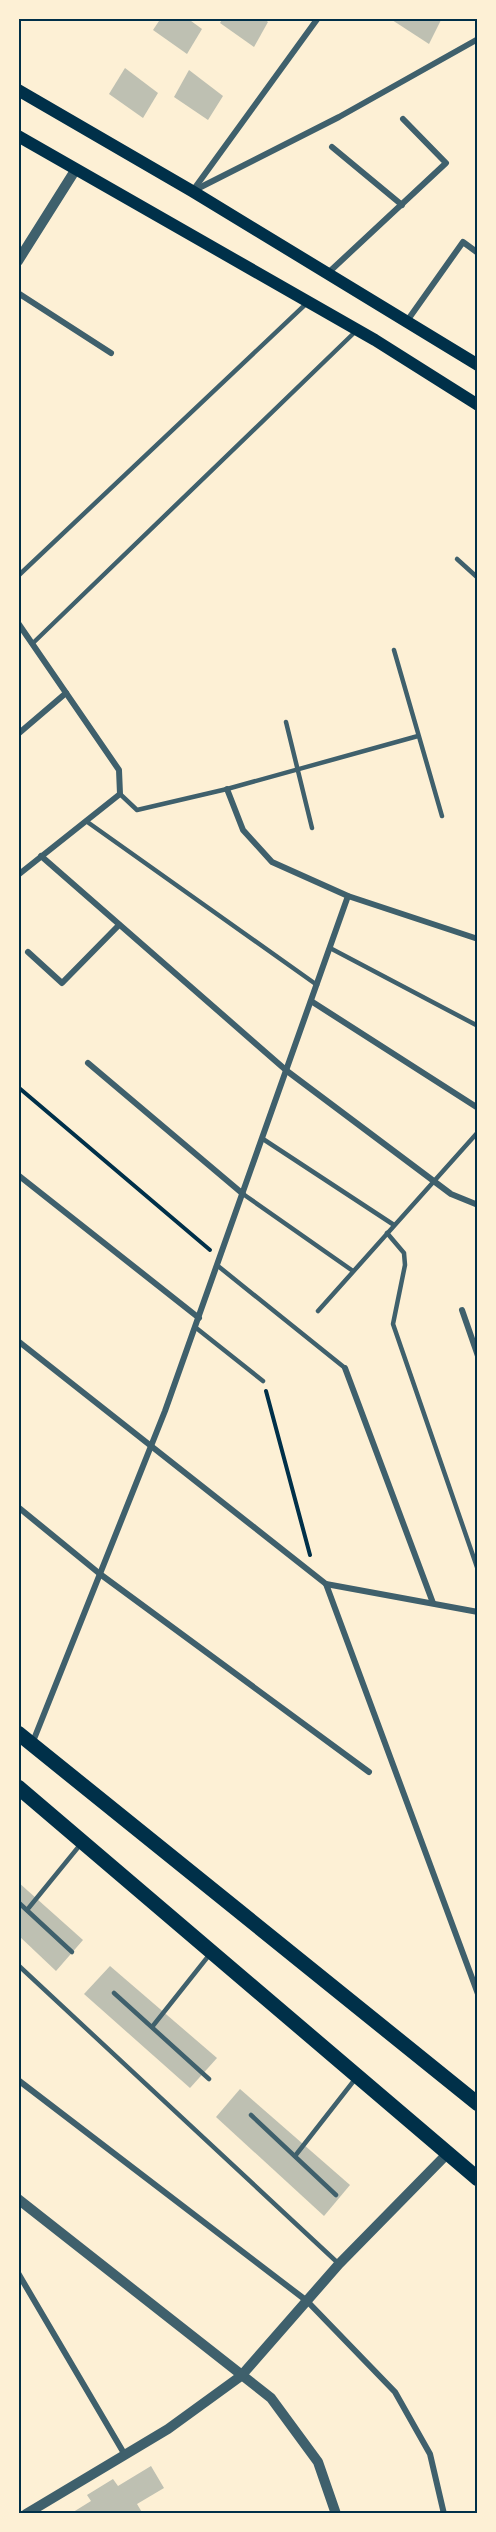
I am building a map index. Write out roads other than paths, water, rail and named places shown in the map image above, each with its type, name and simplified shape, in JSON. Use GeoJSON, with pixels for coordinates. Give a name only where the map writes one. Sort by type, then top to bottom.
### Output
{"type":"FeatureCollection","features":[{"type":"Feature","properties":{"kind":"main road"},"geometry":{"type":"LineString","coordinates":[[18,90],[192,191],[478,365]]}},
{"type":"Feature","properties":{"kind":"main road"},"geometry":{"type":"LineString","coordinates":[[18,136],[357,330],[478,405]]}},
{"type":"Feature","properties":{"kind":"main road"},"geometry":{"type":"LineString","coordinates":[[18,1733],[478,2104]]}},
{"type":"Feature","properties":{"kind":"main road"},"geometry":{"type":"LineString","coordinates":[[18,1787],[478,2179]]}},
{"type":"Feature","properties":{"kind":"street"},"geometry":{"type":"LineString","coordinates":[[192,191],[318,18]]}},
{"type":"Feature","properties":{"kind":"street"},"geometry":{"type":"LineString","coordinates":[[192,191],[339,117],[478,39]]}},
{"type":"Feature","properties":{"kind":"street"},"geometry":{"type":"LineString","coordinates":[[328,274],[446,163],[403,119]]}},
{"type":"Feature","properties":{"kind":"street"},"geometry":{"type":"LineString","coordinates":[[332,147],[402,205]]}},
{"type":"Feature","properties":{"kind":"street"},"geometry":{"type":"LineString","coordinates":[[18,261],[76,169]]}},
{"type":"Feature","properties":{"kind":"street"},"geometry":{"type":"LineString","coordinates":[[407,321],[463,242],[478,253]]}},
{"type":"Feature","properties":{"kind":"street"},"geometry":{"type":"LineString","coordinates":[[18,293],[111,352]]}},
{"type":"Feature","properties":{"kind":"street"},"geometry":{"type":"LineString","coordinates":[[18,623],[118,770],[120,794],[18,875]]}},
{"type":"Feature","properties":{"kind":"street"},"geometry":{"type":"LineString","coordinates":[[18,734],[66,693]]}},
{"type":"Feature","properties":{"kind":"street"},"geometry":{"type":"LineString","coordinates":[[227,789],[243,830],[272,862],[348,896],[478,939]]}},
{"type":"Feature","properties":{"kind":"street"},"geometry":{"type":"LineString","coordinates":[[41,856],[287,1071],[451,1194],[478,1204]]}},
{"type":"Feature","properties":{"kind":"street"},"geometry":{"type":"LineString","coordinates":[[32,1744],[199,1318],[348,896]]}},
{"type":"Feature","properties":{"kind":"street"},"geometry":{"type":"LineString","coordinates":[[28,952],[62,982],[119,925]]}},
{"type":"Feature","properties":{"kind":"street"},"geometry":{"type":"LineString","coordinates":[[311,1000],[478,1108]]}},
{"type":"Feature","properties":{"kind":"street"},"geometry":{"type":"LineString","coordinates":[[88,1064],[243,1194]]}},
{"type":"Feature","properties":{"kind":"street"},"geometry":{"type":"LineString","coordinates":[[18,1175],[199,1318]]}},
{"type":"Feature","properties":{"kind":"street"},"geometry":{"type":"LineString","coordinates":[[462,1310],[478,1356]]}},
{"type":"Feature","properties":{"kind":"street"},"geometry":{"type":"LineString","coordinates":[[18,1341],[326,1584],[478,1612]]}},
{"type":"Feature","properties":{"kind":"street"},"geometry":{"type":"LineString","coordinates":[[345,1368],[433,1603]]}},
{"type":"Feature","properties":{"kind":"street"},"geometry":{"type":"LineString","coordinates":[[18,1508],[100,1574],[369,1772]]}},
{"type":"Feature","properties":{"kind":"street"},"geometry":{"type":"LineString","coordinates":[[326,1584],[478,1994]]}},
{"type":"Feature","properties":{"kind":"street"},"geometry":{"type":"LineString","coordinates":[[18,2080],[307,2301],[395,2392],[430,2454],[444,2514]]}},
{"type":"Feature","properties":{"kind":"street"},"geometry":{"type":"LineString","coordinates":[[26,2514],[168,2429],[241,2376],[339,2264],[447,2154]]}},
{"type":"Feature","properties":{"kind":"street"},"geometry":{"type":"LineString","coordinates":[[20,2204],[272,2398],[318,2462],[336,2514]]}},
{"type":"Feature","properties":{"kind":"street"},"geometry":{"type":"LineString","coordinates":[[18,2273],[125,2454]]}},
{"type":"Feature","properties":{"kind":"lane"},"geometry":{"type":"LineString","coordinates":[[18,576],[309,302]]}},
{"type":"Feature","properties":{"kind":"lane"},"geometry":{"type":"LineString","coordinates":[[32,644],[357,330]]}},
{"type":"Feature","properties":{"kind":"lane"},"geometry":{"type":"LineString","coordinates":[[457,559],[478,578]]}},
{"type":"Feature","properties":{"kind":"lane"},"geometry":{"type":"LineString","coordinates":[[394,650],[442,816]]}},
{"type":"Feature","properties":{"kind":"lane"},"geometry":{"type":"LineString","coordinates":[[286,722],[312,828]]}},
{"type":"Feature","properties":{"kind":"lane"},"geometry":{"type":"LineString","coordinates":[[120,794],[137,810],[227,789],[418,736]]}},
{"type":"Feature","properties":{"kind":"lane"},"geometry":{"type":"LineString","coordinates":[[86,821],[317,985]]}},
{"type":"Feature","properties":{"kind":"lane"},"geometry":{"type":"LineString","coordinates":[[330,948],[478,1026]]}},
{"type":"Feature","properties":{"kind":"lane"},"geometry":{"type":"LineString","coordinates":[[318,1311],[478,1132]]}},
{"type":"Feature","properties":{"kind":"lane"},"geometry":{"type":"LineString","coordinates":[[263,1138],[393,1226]]}},
{"type":"Feature","properties":{"kind":"lane"},"geometry":{"type":"LineString","coordinates":[[243,1194],[353,1271]]}},
{"type":"Feature","properties":{"kind":"lane"},"geometry":{"type":"LineString","coordinates":[[387,1233],[404,1253],[405,1266],[393,1324],[478,1570]]}},
{"type":"Feature","properties":{"kind":"lane"},"geometry":{"type":"LineString","coordinates":[[219,1262],[345,1368]]}},
{"type":"Feature","properties":{"kind":"lane"},"geometry":{"type":"LineString","coordinates":[[195,1327],[263,1381]]}},
{"type":"Feature","properties":{"kind":"lane"},"geometry":{"type":"LineString","coordinates":[[27,1910],[82,1843]]}},
{"type":"Feature","properties":{"kind":"lane"},"geometry":{"type":"LineString","coordinates":[[18,1902],[72,1952]]}},
{"type":"Feature","properties":{"kind":"lane"},"geometry":{"type":"LineString","coordinates":[[152,2027],[211,1953]]}},
{"type":"Feature","properties":{"kind":"lane"},"geometry":{"type":"LineString","coordinates":[[18,1965],[339,2264]]}},
{"type":"Feature","properties":{"kind":"lane"},"geometry":{"type":"LineString","coordinates":[[114,1994],[209,2079]]}},
{"type":"Feature","properties":{"kind":"lane"},"geometry":{"type":"LineString","coordinates":[[295,2156],[357,2077]]}},
{"type":"Feature","properties":{"kind":"lane"},"geometry":{"type":"LineString","coordinates":[[250,2115],[336,2195]]}}]}
